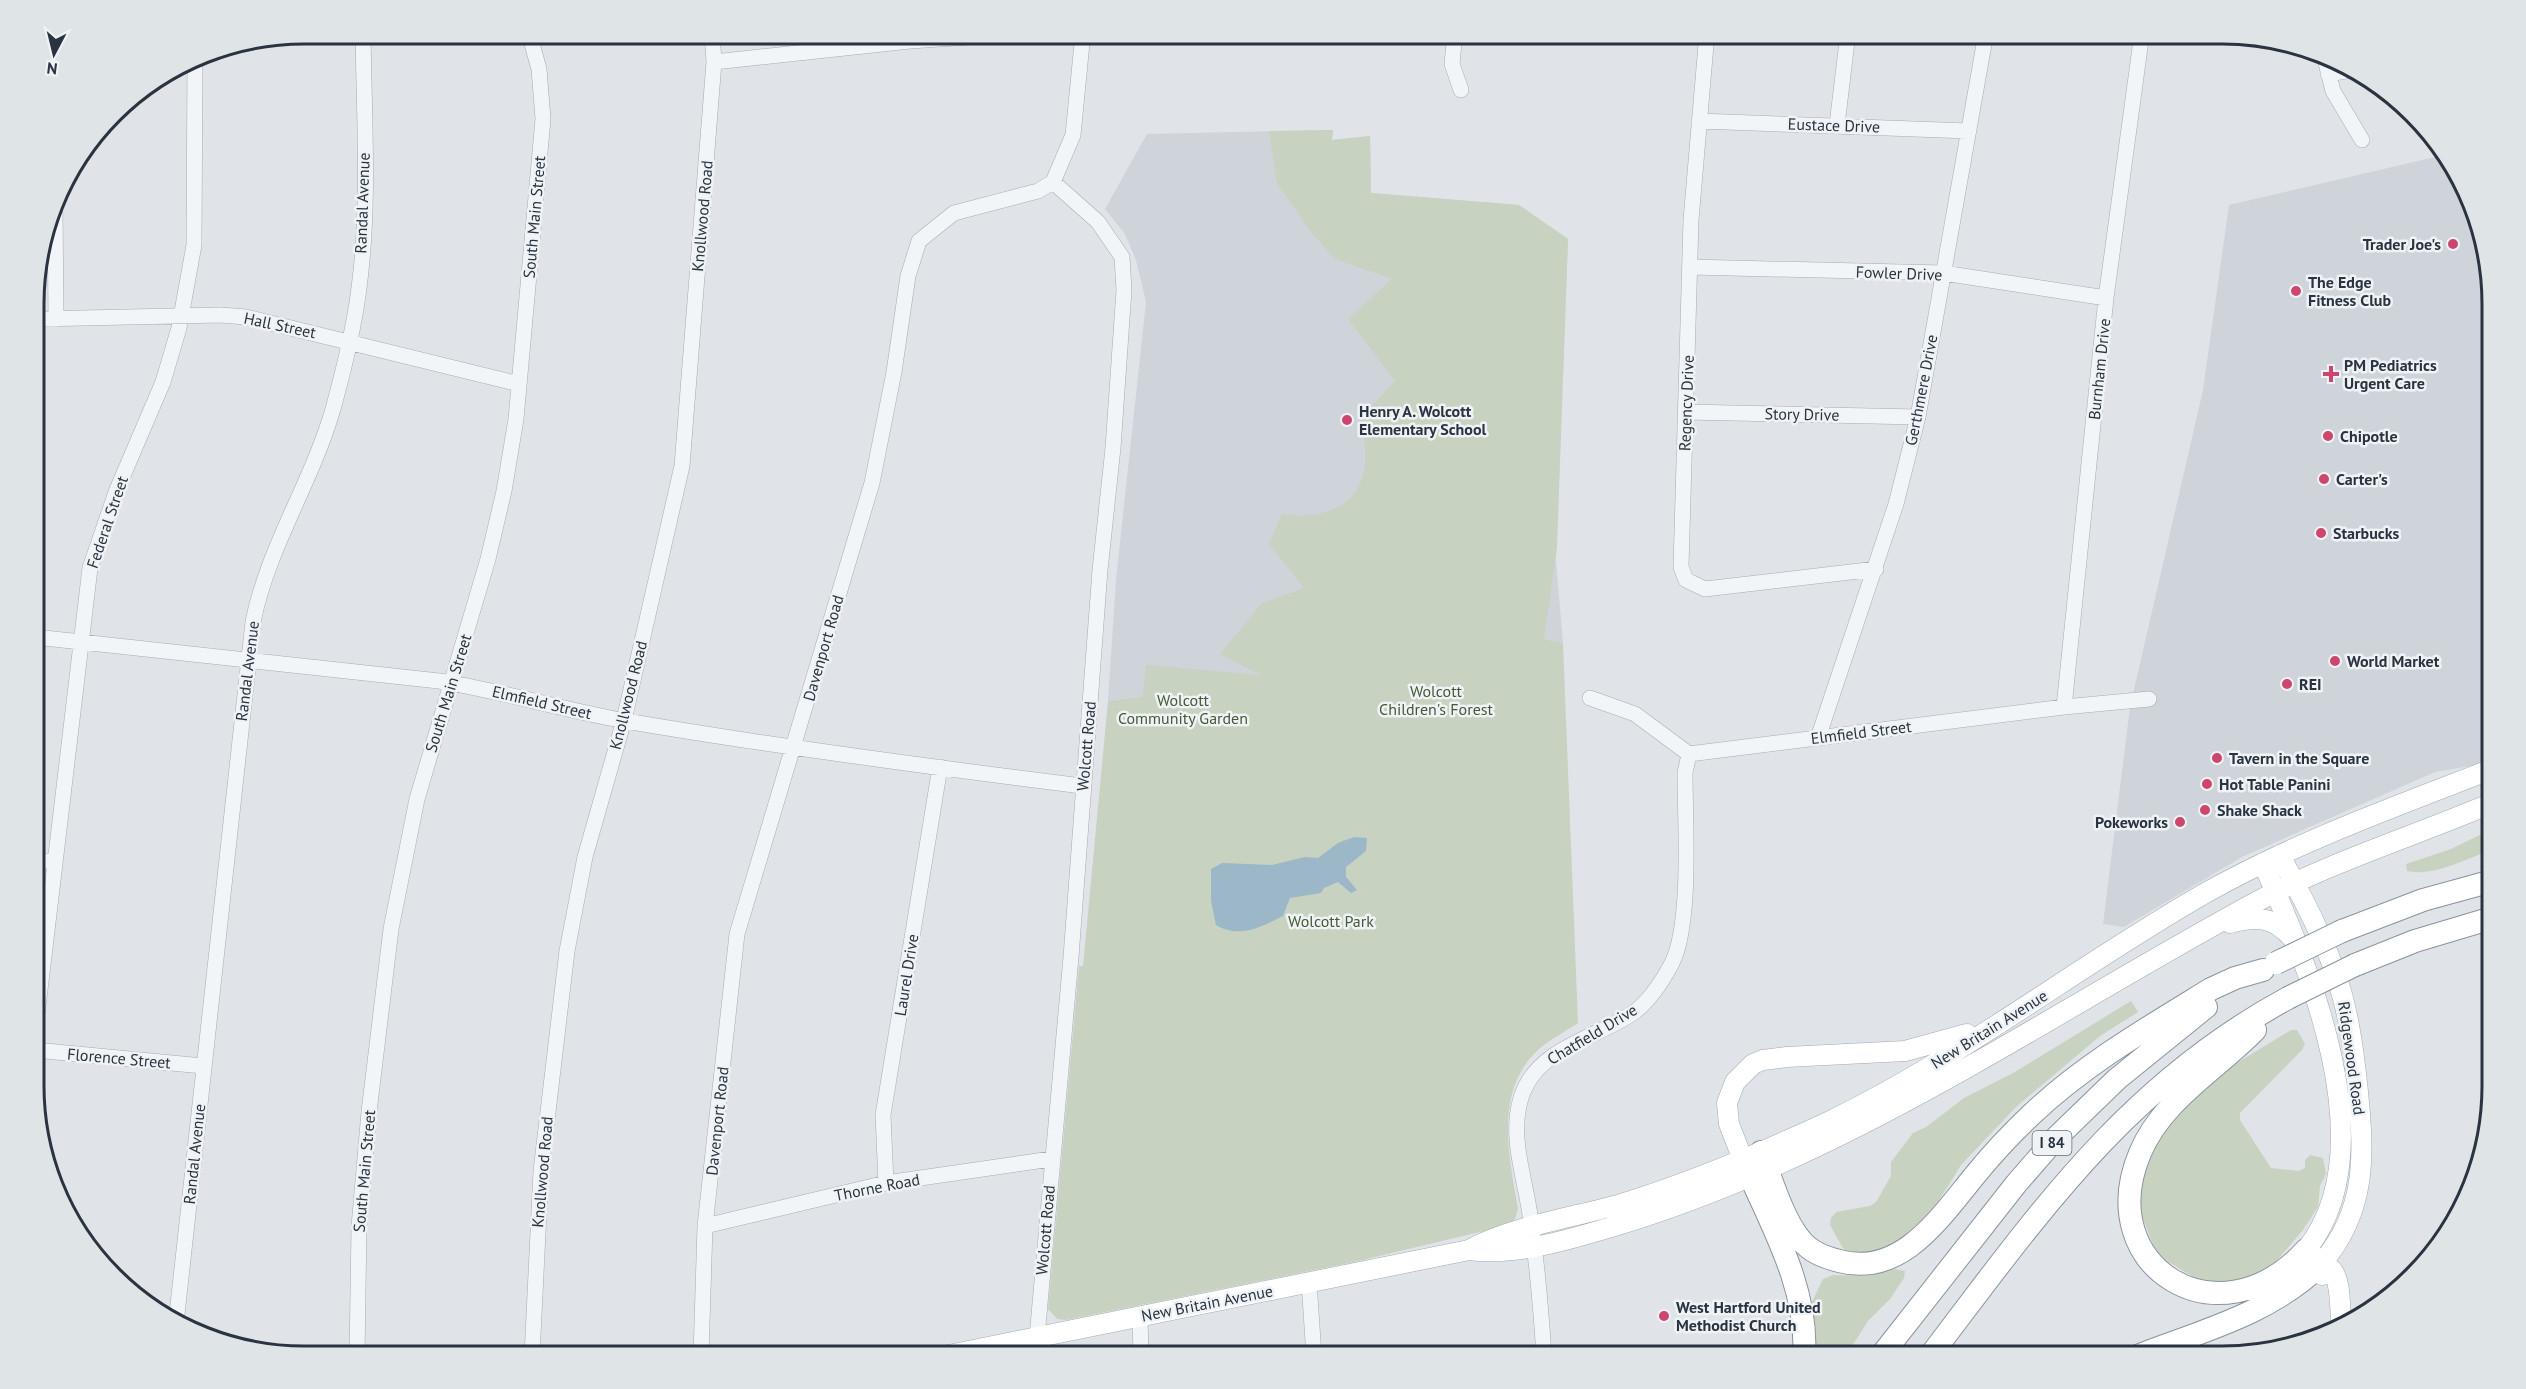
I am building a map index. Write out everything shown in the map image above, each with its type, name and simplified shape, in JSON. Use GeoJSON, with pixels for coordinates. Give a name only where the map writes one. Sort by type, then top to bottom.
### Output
{"type":"FeatureCollection","features":[{"type":"Feature","properties":{"kind":"highway","name":"I 84"},"geometry":{"type":"LineString","coordinates":[[1889,1346],[2016,1184],[2073,1121],[2117,1079],[2184,1023],[2269,967],[2342,931],[2414,903],[2482,884]]}},
{"type":"Feature","properties":{"kind":"highway","name":"I 84"},"geometry":{"type":"LineString","coordinates":[[1938,1346],[2054,1194],[2106,1137],[2182,1068],[2232,1033],[2284,1001],[2355,965],[2408,943],[2482,921]]}},
{"type":"Feature","properties":{"kind":"highway"},"geometry":{"type":"LineString","coordinates":[[1756,1165],[1793,1229],[1811,1250],[1851,1264],[1870,1264],[1887,1260],[1924,1235],[2011,1135],[2077,1076],[2211,988],[2269,967]]}},
{"type":"Feature","properties":{"kind":"highway"},"geometry":{"type":"LineString","coordinates":[[2284,1001],[2199,1080],[2160,1121],[2145,1142],[2134,1168],[2130,1184],[2130,1208],[2138,1240],[2152,1264],[2180,1284],[2205,1293],[2232,1294],[2258,1287],[2284,1270],[2314,1257]]}},
{"type":"Feature","properties":{"kind":"highway"},"geometry":{"type":"LineString","coordinates":[[1756,1165],[1799,1299],[1804,1325],[1804,1346]]}},
{"type":"Feature","properties":{"kind":"highway"},"geometry":{"type":"LineString","coordinates":[[2163,1346],[2262,1307],[2293,1288],[2314,1257]]}},
{"type":"Feature","properties":{"kind":"main road","name":"New Britain Avenue"},"geometry":{"type":"LineString","coordinates":[[1756,1165],[2001,1023],[2182,908],[2271,859],[2482,773]]}},
{"type":"Feature","properties":{"kind":"main road","name":"New Britain Avenue"},"geometry":{"type":"LineString","coordinates":[[1000,1346],[1469,1250],[1492,1253],[1533,1237],[1635,1220],[1756,1165],[1876,1119],[2276,892],[2482,807]]}},
{"type":"Feature","properties":{"kind":"main road","name":"Ridgewood Road"},"geometry":{"type":"LineString","coordinates":[[2271,859],[2295,883],[2330,957],[2345,1003],[2356,1068],[2363,1146],[2361,1176],[2354,1206],[2343,1232],[2314,1257]]}},
{"type":"Feature","properties":{"kind":"main road","name":"Ridgewood Road"},"geometry":{"type":"LineString","coordinates":[[2271,859],[2276,892],[2297,947],[2329,1051],[2343,1140],[2340,1175],[2314,1257]]}},
{"type":"Feature","properties":{"kind":"main road"},"geometry":{"type":"LineString","coordinates":[[2204,931],[2244,920],[2263,918],[2278,924],[2297,947]]}},
{"type":"Feature","properties":{"kind":"main road"},"geometry":{"type":"LineString","coordinates":[[1756,1165],[1729,1124],[1727,1102],[1738,1077],[1753,1064],[1780,1058],[1905,1051],[1935,1045],[2001,1023]]}},
{"type":"Feature","properties":{"kind":"main road"},"geometry":{"type":"LineString","coordinates":[[2314,1257],[2334,1273],[2340,1291],[2340,1316]]}},
{"type":"Feature","properties":{"kind":"street","name":"Randal Avenue"},"geometry":{"type":"LineString","coordinates":[[177,1313],[202,1066],[253,622],[264,577],[308,480],[332,411],[350,341],[359,287],[364,193],[363,44]]}},
{"type":"Feature","properties":{"kind":"street","name":"South Main Street"},"geometry":{"type":"LineString","coordinates":[[357,1346],[357,1275],[361,1206],[391,929],[417,799],[498,522],[513,445],[543,119],[538,69],[532,44]]}},
{"type":"Feature","properties":{"kind":"street","name":"Knollwood Road"},"geometry":{"type":"LineString","coordinates":[[533,1346],[542,1171],[567,951],[585,857],[624,720],[682,466],[714,63],[713,44]]}},
{"type":"Feature","properties":{"kind":"street"},"geometry":{"type":"LineString","coordinates":[[714,63],[858,44]]}},
{"type":"Feature","properties":{"kind":"street"},"geometry":{"type":"LineString","coordinates":[[1053,182],[1073,135],[1082,44]]}},
{"type":"Feature","properties":{"kind":"street"},"geometry":{"type":"LineString","coordinates":[[1454,44],[1452,64],[1461,90]]}},
{"type":"Feature","properties":{"kind":"street","name":"Regency Drive"},"geometry":{"type":"LineString","coordinates":[[1706,44],[1690,267],[1681,567],[1686,580],[1705,589],[1876,569]]}},
{"type":"Feature","properties":{"kind":"street"},"geometry":{"type":"LineString","coordinates":[[1837,125],[1847,44]]}},
{"type":"Feature","properties":{"kind":"street","name":"Gerthmere Drive"},"geometry":{"type":"LineString","coordinates":[[1818,738],[1876,569],[1896,504],[1918,417],[1984,44]]}},
{"type":"Feature","properties":{"kind":"street","name":"Burnham Drive"},"geometry":{"type":"LineString","coordinates":[[2064,707],[2106,298],[2141,44]]}},
{"type":"Feature","properties":{"kind":"street"},"geometry":{"type":"LineString","coordinates":[[2326,65],[2334,91],[2362,140]]}},
{"type":"Feature","properties":{"kind":"street","name":"Federal Street"},"geometry":{"type":"LineString","coordinates":[[44,956],[79,641],[90,567],[102,527],[163,382],[182,315],[194,245],[195,67]]}},
{"type":"Feature","properties":{"kind":"street"},"geometry":{"type":"LineString","coordinates":[[2328,74],[2340,72]]}},
{"type":"Feature","properties":{"kind":"street","name":"Eustace Drive"},"geometry":{"type":"LineString","coordinates":[[1699,121],[1969,130]]}},
{"type":"Feature","properties":{"kind":"street","name":"Davenport Road"},"geometry":{"type":"LineString","coordinates":[[701,1346],[705,1226],[737,934],[872,483],[894,372],[908,276],[919,241],[954,213],[1038,191],[1053,182]]}},
{"type":"Feature","properties":{"kind":"street","name":"Wolcott Road"},"geometry":{"type":"LineString","coordinates":[[1037,1337],[1051,1159],[1071,957],[1082,786],[1113,448],[1123,279],[1122,257],[1098,222],[1053,182]]}},
{"type":"Feature","properties":{"kind":"street"},"geometry":{"type":"LineString","coordinates":[[55,226],[56,319]]}},
{"type":"Feature","properties":{"kind":"street","name":"Fowler Drive"},"geometry":{"type":"LineString","coordinates":[[1690,267],[1942,273],[2106,298]]}},
{"type":"Feature","properties":{"kind":"street","name":"Hall Street"},"geometry":{"type":"LineString","coordinates":[[44,319],[182,315],[246,317],[519,384]]}},
{"type":"Feature","properties":{"kind":"street","name":"Story Drive"},"geometry":{"type":"LineString","coordinates":[[1686,412],[1918,417]]}},
{"type":"Feature","properties":{"kind":"street","name":"Elmfield Street"},"geometry":{"type":"LineString","coordinates":[[44,638],[451,683],[624,720],[794,747],[1082,786]]}},
{"type":"Feature","properties":{"kind":"street"},"geometry":{"type":"LineString","coordinates":[[1590,698],[1635,714],[1689,754]]}},
{"type":"Feature","properties":{"kind":"street","name":"Elmfield Street"},"geometry":{"type":"LineString","coordinates":[[1689,754],[2064,707],[2149,699]]}},
{"type":"Feature","properties":{"kind":"street","name":"Chatfield Drive"},"geometry":{"type":"LineString","coordinates":[[1543,1346],[1533,1237],[1517,1139],[1516,1123],[1521,1096],[1534,1073],[1554,1055],[1635,1012],[1654,992],[1673,961],[1682,929],[1685,773],[1689,754]]}},
{"type":"Feature","properties":{"kind":"street","name":"Laurel Drive"},"geometry":{"type":"LineString","coordinates":[[886,1184],[883,1115],[940,767]]}},
{"type":"Feature","properties":{"kind":"street"},"geometry":{"type":"LineString","coordinates":[[44,861],[55,862]]}},
{"type":"Feature","properties":{"kind":"street","name":"Florence Street"},"geometry":{"type":"LineString","coordinates":[[44,1051],[202,1066]]}},
{"type":"Feature","properties":{"kind":"street","name":"Thorne Road"},"geometry":{"type":"LineString","coordinates":[[705,1226],[886,1184],[1051,1159]]}},
{"type":"Feature","properties":{"kind":"street"},"geometry":{"type":"LineString","coordinates":[[1310,1282],[1313,1346]]}},
{"type":"Feature","properties":{"kind":"street"},"geometry":{"type":"LineString","coordinates":[[1140,1316],[1142,1346]]}},
{"type":"Feature","properties":{"kind":"shaded area","name":"Henry A. Wolcott Elementary School"},"geometry":{"type":"Polygon","coordinates":[[[1333,130],[1332,140],[1370,136],[1371,193],[1519,205],[1568,239],[1556,561],[1563,643],[1439,617],[1305,672],[1108,701],[1116,579],[1146,302],[1136,260],[1125,234],[1105,209],[1147,134],[1333,130]]]}},
{"type":"Feature","properties":{"kind":"shaded area"},"geometry":{"type":"Polygon","coordinates":[[[2437,157],[2463,204],[2474,237],[2482,287],[2482,762],[2435,772],[2242,857],[2124,927],[2103,924],[2130,707],[2203,390],[2229,205],[2437,157]]]}},
{"type":"Feature","properties":{"kind":"green space","name":"Wolcott Park"},"geometry":{"type":"Polygon","coordinates":[[[1333,130],[1332,140],[1370,136],[1371,193],[1519,205],[1568,239],[1557,547],[1544,639],[1563,643],[1578,1023],[1540,1048],[1525,1065],[1515,1083],[1508,1124],[1511,1167],[1518,1209],[1515,1219],[1509,1225],[1354,1262],[1066,1320],[1057,1319],[1048,1309],[1079,966],[1083,966],[1108,701],[1143,696],[1146,665],[1261,675],[1220,654],[1262,603],[1304,588],[1269,544],[1282,514],[1305,515],[1325,512],[1341,505],[1354,494],[1362,480],[1365,462],[1364,442],[1359,420],[1395,381],[1348,319],[1392,279],[1335,259],[1311,232],[1277,183],[1269,131],[1333,130]]]}},
{"type":"Feature","properties":{"kind":"green space"},"geometry":{"type":"Polygon","coordinates":[[[2482,834],[2482,854],[2439,869],[2407,871],[2406,864],[2451,849],[2482,834]]]}},
{"type":"Feature","properties":{"kind":"green space"},"geometry":{"type":"Polygon","coordinates":[[[2131,1001],[2138,1012],[2100,1036],[2016,1107],[1961,1165],[1933,1210],[1895,1246],[1859,1253],[1844,1250],[1830,1225],[1831,1218],[1836,1212],[1870,1206],[1876,1202],[1891,1176],[1891,1162],[1913,1133],[1926,1127],[1964,1098],[2013,1073],[2131,1001]]]}},
{"type":"Feature","properties":{"kind":"green space"},"geometry":{"type":"Polygon","coordinates":[[[2291,1030],[2297,1030],[2305,1044],[2302,1050],[2240,1113],[2240,1120],[2271,1168],[2299,1171],[2305,1168],[2305,1160],[2310,1155],[2323,1158],[2326,1174],[2320,1186],[2318,1207],[2303,1230],[2274,1264],[2248,1279],[2214,1283],[2195,1278],[2157,1255],[2139,1208],[2146,1158],[2170,1122],[2222,1072],[2291,1030]]]}},
{"type":"Feature","properties":{"kind":"green space"},"geometry":{"type":"Polygon","coordinates":[[[1894,1269],[1905,1271],[1904,1278],[1890,1299],[1868,1321],[1854,1343],[1850,1346],[1812,1346],[1816,1333],[1812,1302],[1823,1279],[1833,1275],[1868,1276],[1894,1269]]]}},
{"type":"Feature","properties":{"kind":"water"},"geometry":{"type":"Polygon","coordinates":[[[1354,837],[1367,838],[1366,851],[1346,867],[1346,877],[1357,890],[1351,893],[1338,882],[1324,888],[1321,893],[1290,898],[1283,916],[1250,930],[1233,931],[1216,925],[1211,901],[1211,869],[1222,863],[1272,865],[1305,857],[1318,858],[1338,843],[1354,837]]]}},
{"type":"Feature","properties":{"kind":"place","name":"Trader Joe's"},"geometry":{"type":"Point","coordinates":[2453,244]}},
{"type":"Feature","properties":{"kind":"place","name":"The Edge Fitness Club"},"geometry":{"type":"Point","coordinates":[2296,291]}},
{"type":"Feature","properties":{"kind":"place","name":"PM Pediatrics Urgent Care"},"geometry":{"type":"Point","coordinates":[2331,374]}},
{"type":"Feature","properties":{"kind":"place","name":"Henry A. Wolcott Elementary School"},"geometry":{"type":"Point","coordinates":[1347,420]}},
{"type":"Feature","properties":{"kind":"place","name":"Chipotle"},"geometry":{"type":"Point","coordinates":[2328,436]}},
{"type":"Feature","properties":{"kind":"place","name":"Carter's"},"geometry":{"type":"Point","coordinates":[2324,479]}},
{"type":"Feature","properties":{"kind":"place","name":"Starbucks"},"geometry":{"type":"Point","coordinates":[2321,533]}},
{"type":"Feature","properties":{"kind":"place","name":"World Market"},"geometry":{"type":"Point","coordinates":[2335,661]}},
{"type":"Feature","properties":{"kind":"place","name":"REI"},"geometry":{"type":"Point","coordinates":[2287,684]}},
{"type":"Feature","properties":{"kind":"place","name":"Tavern in the Square"},"geometry":{"type":"Point","coordinates":[2217,758]}},
{"type":"Feature","properties":{"kind":"place","name":"Hot Table Panini"},"geometry":{"type":"Point","coordinates":[2207,784]}},
{"type":"Feature","properties":{"kind":"place","name":"Shake Shack"},"geometry":{"type":"Point","coordinates":[2205,810]}},
{"type":"Feature","properties":{"kind":"place","name":"Pokeworks"},"geometry":{"type":"Point","coordinates":[2180,822]}},
{"type":"Feature","properties":{"kind":"place","name":"West Hartford United Methodist Church"},"geometry":{"type":"Point","coordinates":[1664,1316]}},
{"type":"Feature","properties":{"kind":"park label","name":"Wolcott Children's Forest"},"geometry":{"type":"Point","coordinates":[1436,700]}},
{"type":"Feature","properties":{"kind":"park label","name":"Wolcott Community Garden"},"geometry":{"type":"Point","coordinates":[1183,709]}}]}
